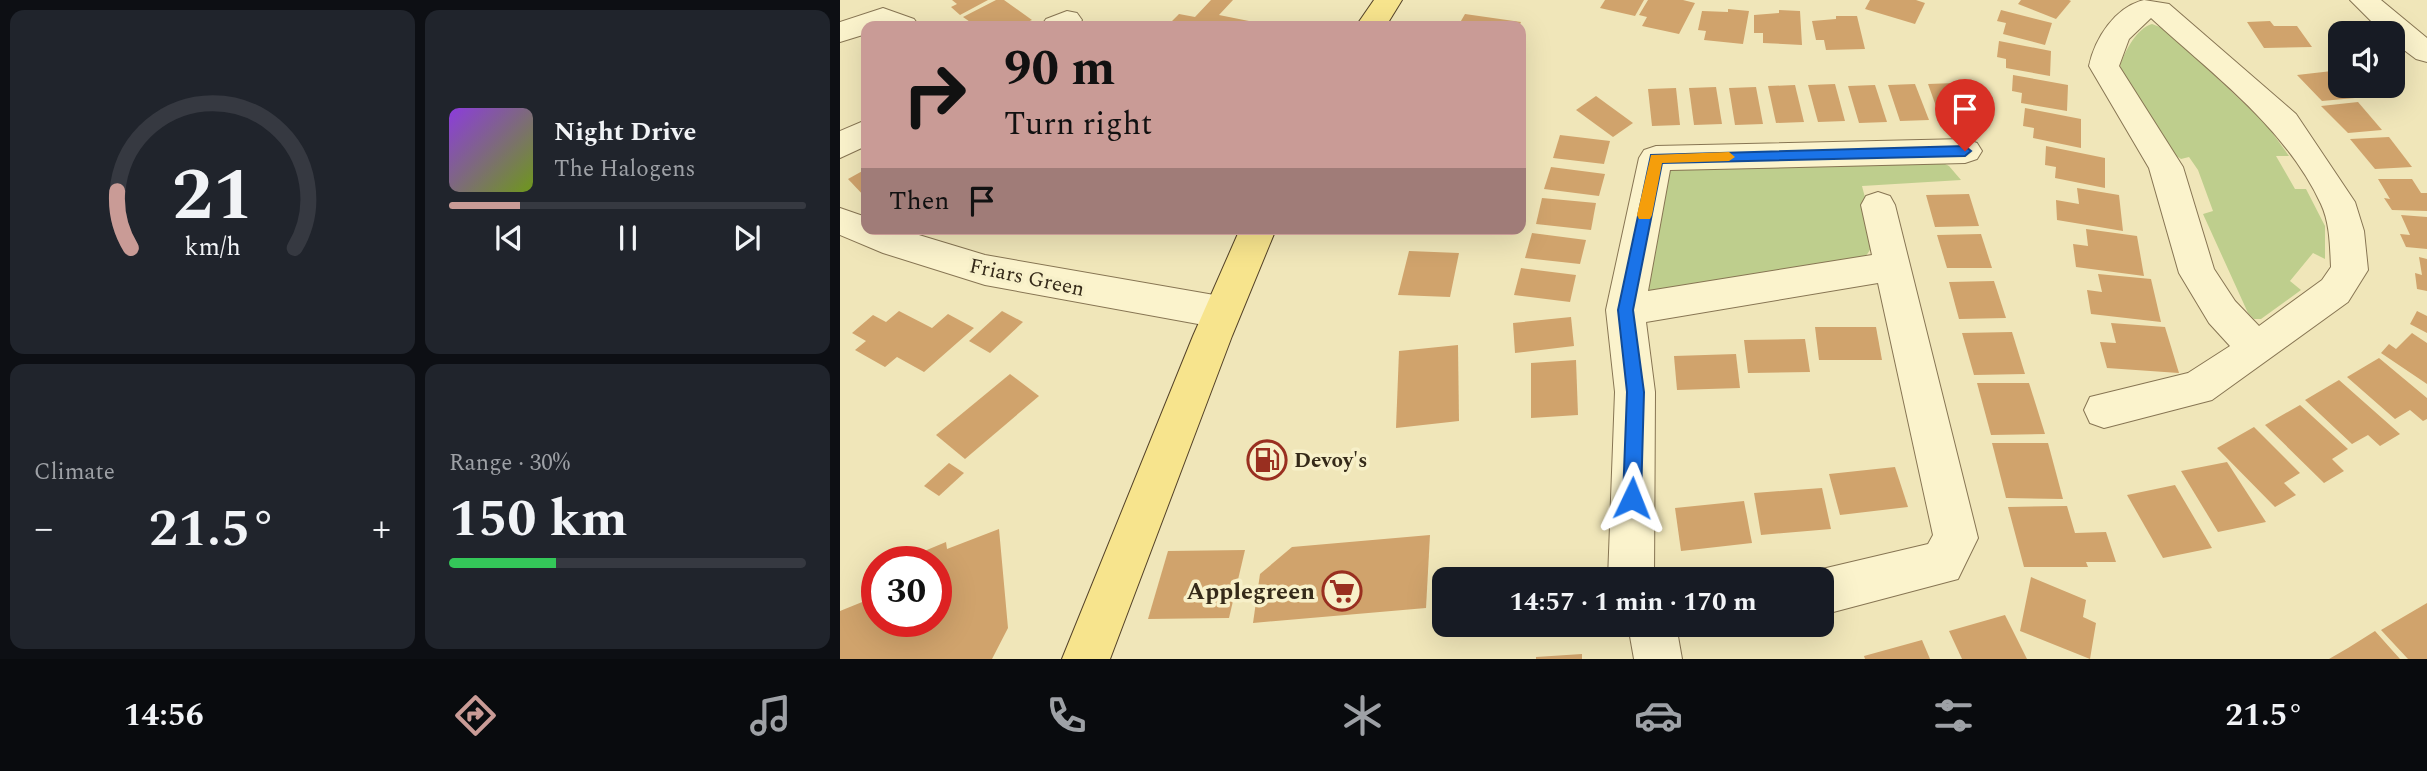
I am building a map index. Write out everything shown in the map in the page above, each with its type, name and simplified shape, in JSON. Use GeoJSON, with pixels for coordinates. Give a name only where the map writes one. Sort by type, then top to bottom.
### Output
{"type":"FeatureCollection","features":[{"type":"Feature","properties":{"kind":"main road"},"geometry":{"type":"LineString","coordinates":[[1374,21],[1388,0]]}},
{"type":"Feature","properties":{"kind":"main road"},"geometry":{"type":"LineString","coordinates":[[1086,659],[1119,580],[1220,312],[1255,235]]}},
{"type":"Feature","properties":{"kind":"street"},"geometry":{"type":"LineString","coordinates":[[2364,0],[2411,42],[2427,52]]}},
{"type":"Feature","properties":{"kind":"street"},"geometry":{"type":"LineString","coordinates":[[2104,410],[2198,388],[2257,349],[2335,291],[2350,270],[2338,202],[2285,122],[2151,5],[2134,15],[2107,46],[2104,66],[2166,167],[2197,273],[2222,312],[2257,349]]}},
{"type":"Feature","properties":{"kind":"street"},"geometry":{"type":"LineString","coordinates":[[872,21],[883,17],[893,21]]}},
{"type":"Feature","properties":{"kind":"street"},"geometry":{"type":"LineString","coordinates":[[840,33],[861,25]]}},
{"type":"Feature","properties":{"kind":"street"},"geometry":{"type":"LineString","coordinates":[[840,146],[861,134]]}},
{"type":"Feature","properties":{"kind":"street"},"geometry":{"type":"LineString","coordinates":[[1631,567],[1635,392],[1625,310],[1656,158],[1965,151]]}},
{"type":"Feature","properties":{"kind":"street"},"geometry":{"type":"LineString","coordinates":[[1834,589],[1942,563],[1956,538],[1878,205]]}},
{"type":"Feature","properties":{"kind":"street","name":"Friars Green"},"geometry":{"type":"LineString","coordinates":[[840,221],[861,229]]}},
{"type":"Feature","properties":{"kind":"street","name":"Friars Green"},"geometry":{"type":"LineString","coordinates":[[876,235],[985,270],[1220,312]]}},
{"type":"Feature","properties":{"kind":"street"},"geometry":{"type":"LineString","coordinates":[[1625,310],[1891,266]]}},
{"type":"Feature","properties":{"kind":"green space"},"geometry":{"type":"Polygon","coordinates":[[[2152,24],[2165,29],[2266,124],[2289,156],[2276,156],[2295,189],[2306,189],[2325,226],[2325,259],[2313,253],[2290,281],[2301,290],[2261,319],[2254,319],[2248,313],[2203,214],[2213,211],[2198,170],[2189,157],[2181,159],[2175,155],[2124,79],[2120,65],[2125,53],[2136,35],[2152,24]]]}},
{"type":"Feature","properties":{"kind":"green space"},"geometry":{"type":"Polygon","coordinates":[[[1939,161],[1949,166],[1961,180],[1862,186],[1873,234],[1869,251],[1863,258],[1656,293],[1648,289],[1668,171],[1683,164],[1939,161]]]}},
{"type":"Feature","properties":{"kind":"building"},"geometry":{"type":"Polygon","coordinates":[[[952,0],[988,0],[960,15],[951,7],[957,4],[952,0]]]}},
{"type":"Feature","properties":{"kind":"building"},"geometry":{"type":"Polygon","coordinates":[[[996,0],[1004,0],[1032,20],[969,21],[963,17],[996,0]]]}},
{"type":"Feature","properties":{"kind":"building"},"geometry":{"type":"Polygon","coordinates":[[[1211,0],[1233,0],[1219,15],[1249,21],[1172,21],[1179,14],[1195,17],[1211,0]]]}},
{"type":"Feature","properties":{"kind":"building"},"geometry":{"type":"Polygon","coordinates":[[[1605,0],[1644,0],[1635,16],[1600,8],[1605,0]]]}},
{"type":"Feature","properties":{"kind":"building"},"geometry":{"type":"Polygon","coordinates":[[[1648,0],[1683,0],[1695,3],[1679,34],[1642,26],[1647,17],[1639,15],[1648,0]]]}},
{"type":"Feature","properties":{"kind":"building"},"geometry":{"type":"Polygon","coordinates":[[[1870,0],[1916,0],[1925,3],[1915,24],[1865,9],[1870,0]]]}},
{"type":"Feature","properties":{"kind":"building"},"geometry":{"type":"Polygon","coordinates":[[[2021,0],[2071,1],[2056,19],[2018,4],[2021,0]]]}},
{"type":"Feature","properties":{"kind":"building"},"geometry":{"type":"Polygon","coordinates":[[[1728,9],[1749,11],[1743,44],[1704,40],[1706,31],[1698,30],[1702,11],[1728,12],[1728,9]]]}},
{"type":"Feature","properties":{"kind":"building"},"geometry":{"type":"Polygon","coordinates":[[[1779,10],[1800,11],[1802,45],[1763,43],[1763,33],[1754,33],[1754,15],[1779,13],[1779,10]]]}},
{"type":"Feature","properties":{"kind":"building"},"geometry":{"type":"Polygon","coordinates":[[[2001,10],[2052,23],[2045,45],[2003,34],[2006,23],[1997,21],[2001,10]]]}},
{"type":"Feature","properties":{"kind":"building"},"geometry":{"type":"Polygon","coordinates":[[[1465,14],[1514,21],[1461,21],[1465,14]]]}},
{"type":"Feature","properties":{"kind":"building"},"geometry":{"type":"Polygon","coordinates":[[[1836,16],[1857,16],[1865,49],[1826,50],[1824,40],[1816,40],[1812,21],[1836,19],[1836,16]]]}},
{"type":"Feature","properties":{"kind":"building"},"geometry":{"type":"Polygon","coordinates":[[[2270,21],[2274,26],[2297,26],[2312,47],[2264,48],[2247,22],[2270,21]]]}},
{"type":"Feature","properties":{"kind":"building"},"geometry":{"type":"Polygon","coordinates":[[[1999,41],[2051,51],[2050,76],[2006,68],[2006,59],[1997,57],[1999,41]]]}},
{"type":"Feature","properties":{"kind":"building"},"geometry":{"type":"Polygon","coordinates":[[[2328,71],[2328,98],[2355,98],[2322,101],[2297,75],[2328,71]]]}},
{"type":"Feature","properties":{"kind":"building"},"geometry":{"type":"Polygon","coordinates":[[[2013,75],[2068,85],[2067,111],[2021,103],[2022,93],[2012,91],[2013,75]]]}},
{"type":"Feature","properties":{"kind":"building"},"geometry":{"type":"Polygon","coordinates":[[[1955,83],[1969,119],[1941,120],[1928,84],[1955,83]]]}},
{"type":"Feature","properties":{"kind":"building"},"geometry":{"type":"Polygon","coordinates":[[[1835,84],[1845,121],[1818,122],[1808,85],[1835,84]]]}},
{"type":"Feature","properties":{"kind":"building"},"geometry":{"type":"Polygon","coordinates":[[[1915,84],[1929,120],[1900,121],[1888,85],[1915,84]]]}},
{"type":"Feature","properties":{"kind":"building"},"geometry":{"type":"Polygon","coordinates":[[[1795,85],[1804,122],[1776,123],[1768,86],[1795,85]]]}},
{"type":"Feature","properties":{"kind":"building"},"geometry":{"type":"Polygon","coordinates":[[[1875,85],[1887,122],[1859,123],[1848,86],[1875,85]]]}},
{"type":"Feature","properties":{"kind":"building"},"geometry":{"type":"Polygon","coordinates":[[[1716,87],[1722,124],[1694,125],[1689,88],[1716,87]]]}},
{"type":"Feature","properties":{"kind":"building"},"geometry":{"type":"Polygon","coordinates":[[[1756,87],[1763,124],[1735,125],[1729,88],[1756,87]]]}},
{"type":"Feature","properties":{"kind":"building"},"geometry":{"type":"Polygon","coordinates":[[[1676,88],[1680,125],[1652,126],[1648,89],[1676,88]]]}},
{"type":"Feature","properties":{"kind":"building"},"geometry":{"type":"Polygon","coordinates":[[[1596,96],[1633,123],[1613,137],[1576,110],[1596,96]]]}},
{"type":"Feature","properties":{"kind":"building"},"geometry":{"type":"Polygon","coordinates":[[[2358,102],[2382,130],[2348,133],[2321,106],[2358,102]]]}},
{"type":"Feature","properties":{"kind":"building"},"geometry":{"type":"Polygon","coordinates":[[[2025,108],[2081,119],[2081,148],[2033,138],[2034,128],[2023,126],[2025,108]]]}},
{"type":"Feature","properties":{"kind":"building"},"geometry":{"type":"Polygon","coordinates":[[[1560,135],[1610,141],[1604,164],[1553,158],[1560,135]]]}},
{"type":"Feature","properties":{"kind":"building"},"geometry":{"type":"Polygon","coordinates":[[[2389,137],[2412,167],[2375,169],[2350,139],[2389,137]]]}},
{"type":"Feature","properties":{"kind":"building"},"geometry":{"type":"Polygon","coordinates":[[[2046,146],[2105,158],[2105,188],[2055,178],[2056,167],[2045,165],[2046,146]]]}},
{"type":"Feature","properties":{"kind":"building"},"geometry":{"type":"Polygon","coordinates":[[[1551,167],[1605,174],[1599,196],[1544,189],[1551,167]]]}},
{"type":"Feature","properties":{"kind":"building"},"geometry":{"type":"Polygon","coordinates":[[[861,172],[861,193],[848,179],[861,172]]]}},
{"type":"Feature","properties":{"kind":"building"},"geometry":{"type":"Polygon","coordinates":[[[2378,179],[2412,179],[2421,193],[2427,193],[2427,211],[2392,210],[2384,198],[2390,199],[2378,179]]]}},
{"type":"Feature","properties":{"kind":"building"},"geometry":{"type":"Polygon","coordinates":[[[2077,188],[2119,195],[2123,231],[2057,220],[2056,200],[2079,204],[2077,188]]]}},
{"type":"Feature","properties":{"kind":"building"},"geometry":{"type":"Polygon","coordinates":[[[1969,194],[1979,226],[1935,227],[1926,195],[1969,194]]]}},
{"type":"Feature","properties":{"kind":"building"},"geometry":{"type":"Polygon","coordinates":[[[1542,198],[1596,203],[1591,230],[1536,224],[1542,198]]]}},
{"type":"Feature","properties":{"kind":"building"},"geometry":{"type":"Polygon","coordinates":[[[2401,215],[2427,217],[2427,249],[2406,247],[2400,234],[2410,235],[2401,215]]]}},
{"type":"Feature","properties":{"kind":"building"},"geometry":{"type":"Polygon","coordinates":[[[2086,229],[2137,236],[2144,276],[2076,267],[2073,244],[2088,246],[2086,229]]]}},
{"type":"Feature","properties":{"kind":"building"},"geometry":{"type":"Polygon","coordinates":[[[1532,233],[1586,240],[1580,264],[1525,258],[1532,233]]]}},
{"type":"Feature","properties":{"kind":"building"},"geometry":{"type":"Polygon","coordinates":[[[1981,234],[1992,268],[1947,268],[1937,235],[1981,234]]]}},
{"type":"Feature","properties":{"kind":"building"},"geometry":{"type":"Polygon","coordinates":[[[1409,251],[1459,253],[1450,297],[1398,295],[1409,251]]]}},
{"type":"Feature","properties":{"kind":"building"},"geometry":{"type":"Polygon","coordinates":[[[2419,257],[2427,259],[2427,291],[2417,289],[2415,273],[2422,275],[2419,257]]]}},
{"type":"Feature","properties":{"kind":"building"},"geometry":{"type":"Polygon","coordinates":[[[1521,268],[1576,275],[1570,302],[1514,295],[1521,268]]]}},
{"type":"Feature","properties":{"kind":"building"},"geometry":{"type":"Polygon","coordinates":[[[2098,274],[2151,279],[2161,322],[2091,314],[2087,290],[2102,292],[2098,274]]]}},
{"type":"Feature","properties":{"kind":"building"},"geometry":{"type":"Polygon","coordinates":[[[1994,281],[2006,318],[1959,319],[1949,282],[1994,281]]]}},
{"type":"Feature","properties":{"kind":"building"},"geometry":{"type":"Polygon","coordinates":[[[899,311],[932,328],[948,314],[974,328],[924,372],[897,357],[885,367],[855,350],[866,341],[852,333],[873,315],[886,322],[899,311]]]}},
{"type":"Feature","properties":{"kind":"building"},"geometry":{"type":"Polygon","coordinates":[[[1002,311],[1023,322],[990,353],[969,341],[1002,311]]]}},
{"type":"Feature","properties":{"kind":"building"},"geometry":{"type":"Polygon","coordinates":[[[2417,311],[2427,316],[2427,333],[2410,324],[2417,311]]]}},
{"type":"Feature","properties":{"kind":"building"},"geometry":{"type":"Polygon","coordinates":[[[1571,317],[1574,346],[1515,353],[1513,323],[1571,317]]]}},
{"type":"Feature","properties":{"kind":"building"},"geometry":{"type":"Polygon","coordinates":[[[2111,323],[2165,327],[2179,373],[2107,368],[2100,342],[2116,343],[2111,323]]]}},
{"type":"Feature","properties":{"kind":"building"},"geometry":{"type":"Polygon","coordinates":[[[1815,327],[1876,327],[1882,360],[1819,360],[1815,327]]]}},
{"type":"Feature","properties":{"kind":"building"},"geometry":{"type":"Polygon","coordinates":[[[2012,332],[2025,374],[1974,375],[1962,333],[2012,332]]]}},
{"type":"Feature","properties":{"kind":"building"},"geometry":{"type":"Polygon","coordinates":[[[2412,333],[2427,343],[2427,384],[2381,353],[2389,344],[2396,349],[2412,333]]]}},
{"type":"Feature","properties":{"kind":"building"},"geometry":{"type":"Polygon","coordinates":[[[1805,339],[1810,372],[1748,373],[1744,340],[1805,339]]]}},
{"type":"Feature","properties":{"kind":"building"},"geometry":{"type":"Polygon","coordinates":[[[1458,345],[1459,421],[1396,428],[1399,351],[1458,345]]]}},
{"type":"Feature","properties":{"kind":"building"},"geometry":{"type":"Polygon","coordinates":[[[1736,354],[1740,388],[1677,390],[1674,356],[1736,354]]]}},
{"type":"Feature","properties":{"kind":"building"},"geometry":{"type":"Polygon","coordinates":[[[2379,358],[2427,398],[2427,419],[2423,421],[2410,410],[2395,419],[2347,377],[2379,358]]]}},
{"type":"Feature","properties":{"kind":"building"},"geometry":{"type":"Polygon","coordinates":[[[1576,360],[1578,415],[1531,418],[1531,363],[1576,360]]]}},
{"type":"Feature","properties":{"kind":"building"},"geometry":{"type":"Polygon","coordinates":[[[1010,374],[1039,396],[965,459],[936,435],[1010,374]]]}},
{"type":"Feature","properties":{"kind":"building"},"geometry":{"type":"Polygon","coordinates":[[[2339,380],[2400,434],[2380,446],[2368,435],[2352,444],[2305,400],[2339,380]]]}},
{"type":"Feature","properties":{"kind":"building"},"geometry":{"type":"Polygon","coordinates":[[[1977,383],[2029,383],[2045,434],[1991,435],[1977,383]]]}},
{"type":"Feature","properties":{"kind":"building"},"geometry":{"type":"Polygon","coordinates":[[[2300,405],[2348,449],[2332,459],[2344,471],[2324,483],[2265,425],[2300,405]]]}},
{"type":"Feature","properties":{"kind":"building"},"geometry":{"type":"Polygon","coordinates":[[[2254,427],[2300,473],[2284,483],[2296,495],[2275,507],[2217,448],[2254,427]]]}},
{"type":"Feature","properties":{"kind":"building"},"geometry":{"type":"Polygon","coordinates":[[[1992,443],[2048,443],[2063,499],[2006,498],[1992,443]]]}},
{"type":"Feature","properties":{"kind":"building"},"geometry":{"type":"Polygon","coordinates":[[[2227,462],[2266,522],[2218,532],[2181,471],[2227,462]]]}},
{"type":"Feature","properties":{"kind":"building"},"geometry":{"type":"Polygon","coordinates":[[[949,463],[964,473],[939,496],[924,486],[949,463]]]}},
{"type":"Feature","properties":{"kind":"building"},"geometry":{"type":"Polygon","coordinates":[[[1895,467],[1908,507],[1840,515],[1829,474],[1895,467]]]}},
{"type":"Feature","properties":{"kind":"building"},"geometry":{"type":"Polygon","coordinates":[[[2175,485],[2212,548],[2163,558],[2127,495],[2175,485]]]}},
{"type":"Feature","properties":{"kind":"building"},"geometry":{"type":"Polygon","coordinates":[[[1822,488],[1831,529],[1761,535],[1754,493],[1822,488]]]}},
{"type":"Feature","properties":{"kind":"building"},"geometry":{"type":"Polygon","coordinates":[[[1744,501],[1752,543],[1681,551],[1675,508],[1744,501]]]}},
{"type":"Feature","properties":{"kind":"building"},"geometry":{"type":"Polygon","coordinates":[[[2067,506],[2075,533],[2106,532],[2116,562],[2086,562],[2088,567],[2024,567],[2008,507],[2067,506]]]}},
{"type":"Feature","properties":{"kind":"building"},"geometry":{"type":"Polygon","coordinates":[[[999,529],[1008,628],[992,659],[840,659],[840,611],[861,602],[861,637],[952,637],[952,547],[999,529]]]}},
{"type":"Feature","properties":{"kind":"building","name":"Applegreen"},"geometry":{"type":"Polygon","coordinates":[[[1430,535],[1426,608],[1253,623],[1260,574],[1292,547],[1430,535]]]}},
{"type":"Feature","properties":{"kind":"building"},"geometry":{"type":"Polygon","coordinates":[[[1245,550],[1229,618],[1148,619],[1168,551],[1245,550]]]}},
{"type":"Feature","properties":{"kind":"building"},"geometry":{"type":"Polygon","coordinates":[[[2031,577],[2086,600],[2083,617],[2096,623],[2090,659],[2020,631],[2031,577]]]}},
{"type":"Feature","properties":{"kind":"building"},"geometry":{"type":"Polygon","coordinates":[[[2427,603],[2427,659],[2408,659],[2381,630],[2427,603]]]}},
{"type":"Feature","properties":{"kind":"building"},"geometry":{"type":"Polygon","coordinates":[[[2005,615],[2027,659],[1962,659],[1949,631],[2005,615]]]}},
{"type":"Feature","properties":{"kind":"building"},"geometry":{"type":"Polygon","coordinates":[[[2375,631],[2400,659],[2329,659],[2348,648],[2375,631]]]}},
{"type":"Feature","properties":{"kind":"building"},"geometry":{"type":"Polygon","coordinates":[[[1922,640],[1930,659],[1865,659],[1864,656],[1922,640]]]}},
{"type":"Feature","properties":{"kind":"building"},"geometry":{"type":"Polygon","coordinates":[[[1582,654],[1582,659],[1536,659],[1536,657],[1582,654]]]}},
{"type":"Feature","properties":{"kind":"slow traffic"},"geometry":{"type":"LineString","coordinates":[[1645,215],[1656,158],[1729,157]]}},
{"type":"Feature","properties":{"kind":"place","name":"Devoy's"},"geometry":{"type":"Point","coordinates":[1267,460]}},
{"type":"Feature","properties":{"kind":"place","name":"Applegreen"},"geometry":{"type":"Point","coordinates":[1342,591]}},
{"type":"Feature","properties":{"kind":"route"},"geometry":{"type":"LineString","coordinates":[[1632,498],[1635,392],[1625,310],[1656,158],[1965,151]]}}]}
